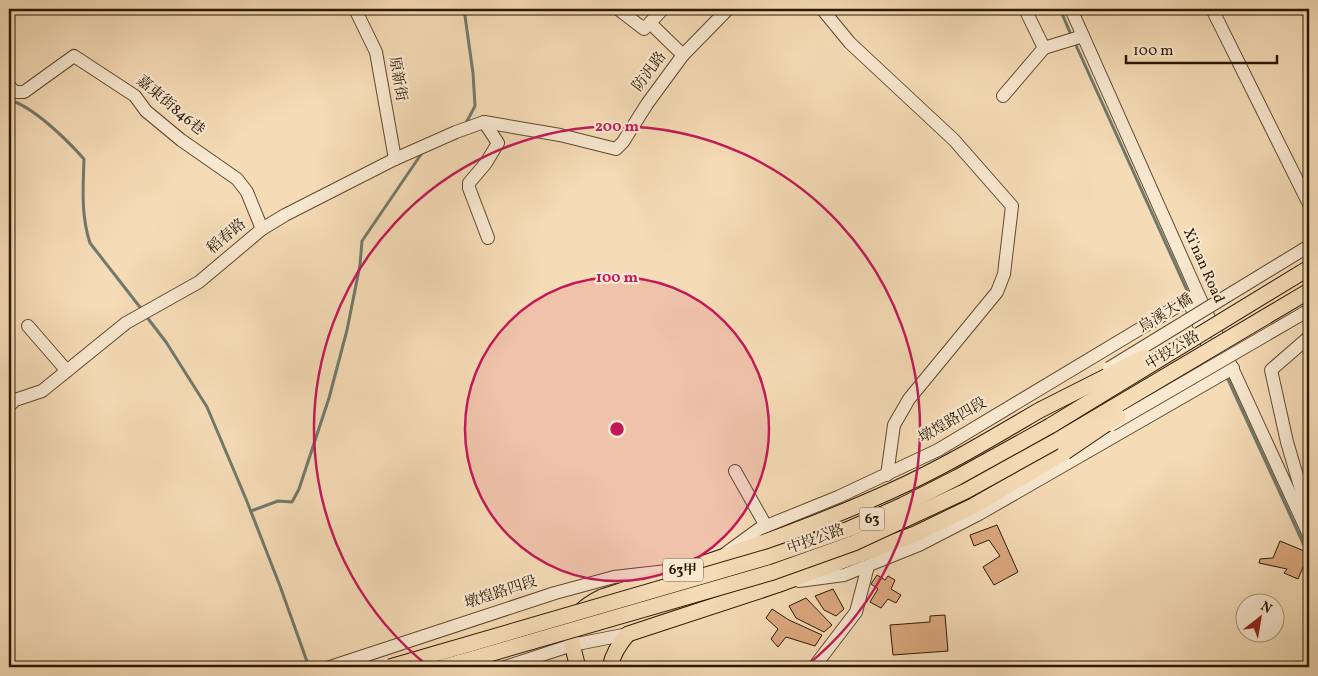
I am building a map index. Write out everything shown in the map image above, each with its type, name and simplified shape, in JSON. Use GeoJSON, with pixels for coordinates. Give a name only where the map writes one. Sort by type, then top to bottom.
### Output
{"type":"FeatureCollection","features":[{"type":"Feature","properties":{"kind":"main road"},"geometry":{"type":"LineString","coordinates":[[1040,410],[1139,360],[1309,258]]}},
{"type":"Feature","properties":{"kind":"main road","name":"中投公路"},"geometry":{"type":"LineString","coordinates":[[390,667],[768,558],[849,529],[903,505],[958,477],[1050,426],[1309,268]]}},
{"type":"Feature","properties":{"kind":"main road","name":"中投公路"},"geometry":{"type":"LineString","coordinates":[[444,667],[773,572],[854,544],[958,495],[1058,440],[1309,291]]}},
{"type":"Feature","properties":{"kind":"main road"},"geometry":{"type":"LineString","coordinates":[[610,667],[613,654],[628,634],[777,585],[915,534],[973,506],[1066,452],[1150,394],[1309,300]]}},
{"type":"Feature","properties":{"kind":"main road","name":"63甲"},"geometry":{"type":"LineString","coordinates":[[578,667],[570,636],[576,617],[583,608],[592,602],[825,519],[895,489],[950,462],[1040,410]]}},
{"type":"Feature","properties":{"kind":"street","name":"原新街"},"geometry":{"type":"LineString","coordinates":[[355,9],[376,52],[395,159]]}},
{"type":"Feature","properties":{"kind":"street"},"geometry":{"type":"LineString","coordinates":[[618,9],[644,29],[663,9]]}},
{"type":"Feature","properties":{"kind":"street","name":"防汎路"},"geometry":{"type":"LineString","coordinates":[[484,122],[560,135],[616,149],[623,142],[646,104],[683,55],[728,9]]}},
{"type":"Feature","properties":{"kind":"street"},"geometry":{"type":"LineString","coordinates":[[822,9],[850,43],[954,140],[1012,206],[1004,274],[997,292],[909,399],[894,425],[888,475]]}},
{"type":"Feature","properties":{"kind":"street"},"geometry":{"type":"LineString","coordinates":[[1025,9],[1044,48]]}},
{"type":"Feature","properties":{"kind":"street","name":"Xi'nan Road"},"geometry":{"type":"LineString","coordinates":[[1071,9],[1193,297],[1233,368],[1309,535]]}},
{"type":"Feature","properties":{"kind":"street"},"geometry":{"type":"LineString","coordinates":[[1212,9],[1309,204]]}},
{"type":"Feature","properties":{"kind":"street"},"geometry":{"type":"LineString","coordinates":[[650,23],[683,55]]}},
{"type":"Feature","properties":{"kind":"street"},"geometry":{"type":"LineString","coordinates":[[1003,96],[1044,48],[1083,36]]}},
{"type":"Feature","properties":{"kind":"street","name":"嘉東街846巷"},"geometry":{"type":"LineString","coordinates":[[9,86],[15,92],[24,92],[74,56],[135,96],[146,110],[181,140],[237,179],[246,192],[262,229]]}},
{"type":"Feature","properties":{"kind":"street","name":"稻春路"},"geometry":{"type":"LineString","coordinates":[[9,406],[15,400],[42,391],[126,323],[199,282],[262,229],[285,215],[395,159],[456,132],[484,122]]}},
{"type":"Feature","properties":{"kind":"street"},"geometry":{"type":"LineString","coordinates":[[484,122],[498,143],[486,163],[469,183],[469,188],[488,238]]}},
{"type":"Feature","properties":{"kind":"street","name":"烏溪大橋"},"geometry":{"type":"LineString","coordinates":[[1040,410],[1309,246]]}},
{"type":"Feature","properties":{"kind":"street"},"geometry":{"type":"LineString","coordinates":[[1193,297],[1221,374]]}},
{"type":"Feature","properties":{"kind":"street","name":"墩煌路四段"},"geometry":{"type":"LineString","coordinates":[[716,559],[759,529],[888,475],[938,450],[1193,297]]}},
{"type":"Feature","properties":{"kind":"street"},"geometry":{"type":"LineString","coordinates":[[1066,452],[1309,310]]}},
{"type":"Feature","properties":{"kind":"street"},"geometry":{"type":"LineString","coordinates":[[28,326],[67,371]]}},
{"type":"Feature","properties":{"kind":"street"},"geometry":{"type":"LineString","coordinates":[[1300,515],[1302,493],[1287,442],[1271,370],[1309,337]]}},
{"type":"Feature","properties":{"kind":"street"},"geometry":{"type":"LineString","coordinates":[[777,585],[844,575],[919,545],[978,514],[1233,368]]}},
{"type":"Feature","properties":{"kind":"street"},"geometry":{"type":"LineString","coordinates":[[735,471],[766,526]]}},
{"type":"Feature","properties":{"kind":"street"},"geometry":{"type":"LineString","coordinates":[[814,667],[856,612],[868,566]]}},
{"type":"Feature","properties":{"kind":"street","name":"墩煌路四段"},"geometry":{"type":"LineString","coordinates":[[330,667],[598,580],[687,569]]}},
{"type":"Feature","properties":{"kind":"street"},"geometry":{"type":"LineString","coordinates":[[505,667],[572,645],[628,634]]}},
{"type":"Feature","properties":{"kind":"building"},"geometry":{"type":"Polygon","coordinates":[[[997,525],[1018,572],[994,585],[983,567],[1000,556],[989,540],[974,546],[970,535],[997,525]]]}},
{"type":"Feature","properties":{"kind":"building"},"geometry":{"type":"Polygon","coordinates":[[[1280,541],[1309,553],[1298,579],[1284,573],[1287,569],[1259,563],[1260,559],[1273,558],[1280,541]]]}},
{"type":"Feature","properties":{"kind":"building"},"geometry":{"type":"Polygon","coordinates":[[[877,575],[885,580],[888,576],[895,580],[891,589],[901,595],[896,603],[888,599],[881,608],[870,602],[878,589],[871,584],[877,575]]]}},
{"type":"Feature","properties":{"kind":"building"},"geometry":{"type":"Polygon","coordinates":[[[833,589],[844,609],[836,616],[824,610],[815,596],[833,589]]]}},
{"type":"Feature","properties":{"kind":"building"},"geometry":{"type":"Polygon","coordinates":[[[806,598],[832,625],[824,632],[796,618],[789,606],[806,598]]]}},
{"type":"Feature","properties":{"kind":"building"},"geometry":{"type":"Polygon","coordinates":[[[772,609],[789,620],[822,635],[815,646],[786,637],[778,647],[771,639],[778,629],[766,618],[772,609]]]}},
{"type":"Feature","properties":{"kind":"building"},"geometry":{"type":"Polygon","coordinates":[[[945,615],[948,651],[893,655],[890,625],[930,622],[930,616],[945,615]]]}},
{"type":"Feature","properties":{"kind":"waterway"},"geometry":{"type":"LineString","coordinates":[[464,9],[473,73],[475,106],[465,125]]}},
{"type":"Feature","properties":{"kind":"waterway"},"geometry":{"type":"LineString","coordinates":[[1060,9],[1072,37]]}},
{"type":"Feature","properties":{"kind":"waterway"},"geometry":{"type":"LineString","coordinates":[[1075,43],[1190,297]]}},
{"type":"Feature","properties":{"kind":"waterway"},"geometry":{"type":"LineString","coordinates":[[9,100],[29,109],[60,134],[84,159],[84,212],[90,243],[143,311]]}},
{"type":"Feature","properties":{"kind":"waterway"},"geometry":{"type":"LineString","coordinates":[[251,511],[278,501],[292,502],[299,489],[329,398],[347,330],[360,265],[362,241],[424,150]]}},
{"type":"Feature","properties":{"kind":"waterway"},"geometry":{"type":"LineString","coordinates":[[146,316],[166,342],[207,407],[246,499],[309,667]]}},
{"type":"Feature","properties":{"kind":"waterway"},"geometry":{"type":"LineString","coordinates":[[1226,375],[1309,556]]}}]}
